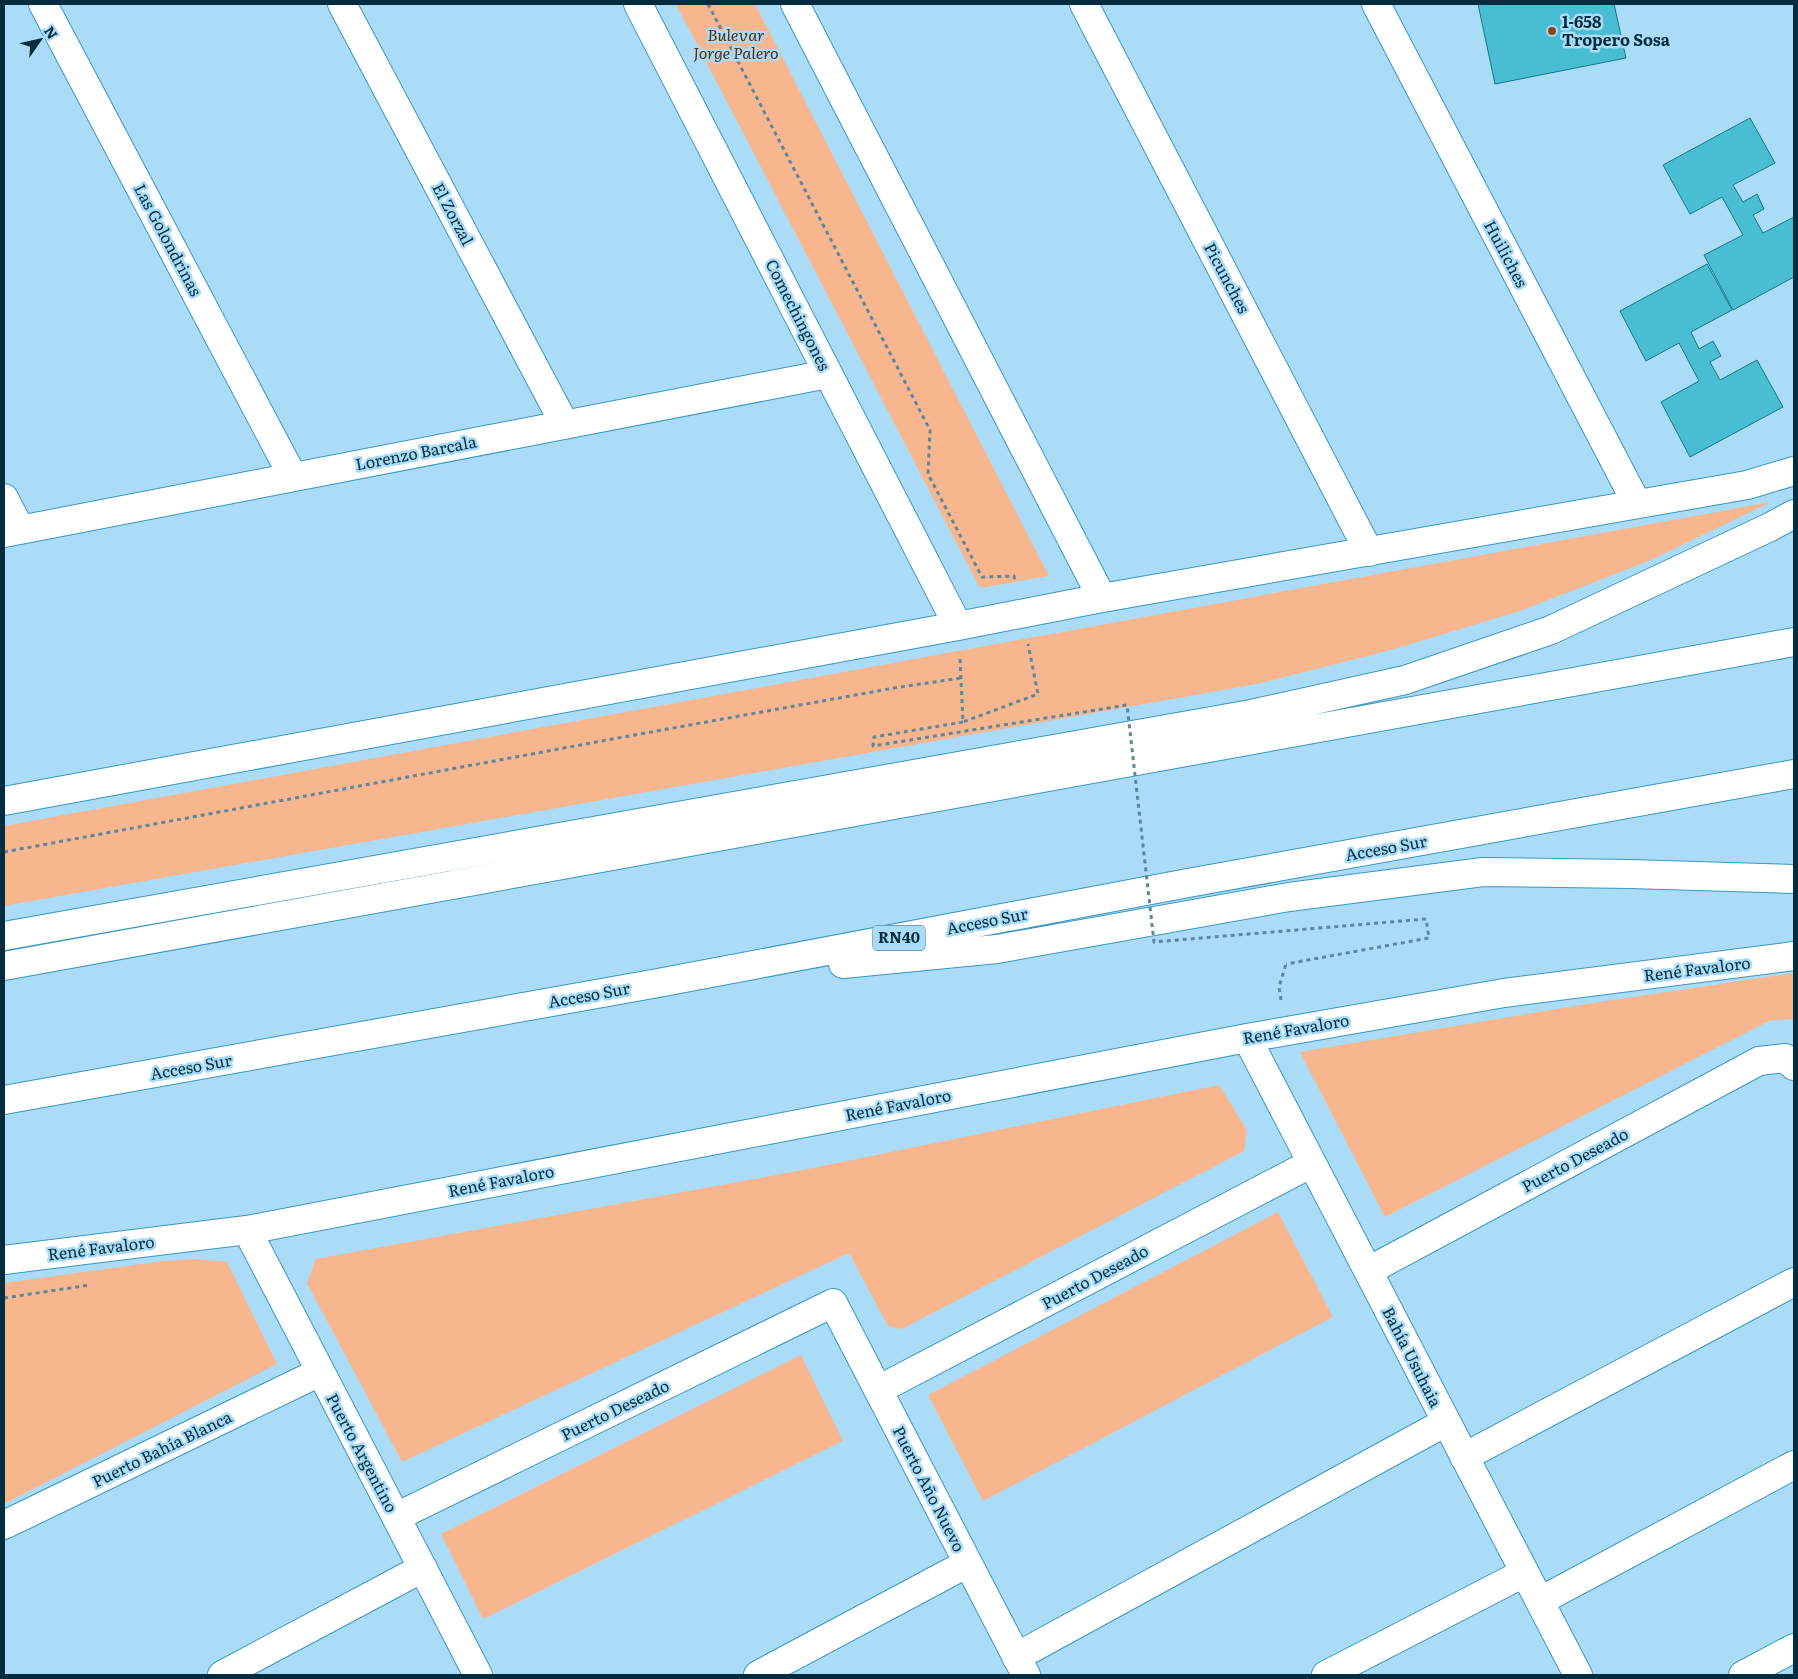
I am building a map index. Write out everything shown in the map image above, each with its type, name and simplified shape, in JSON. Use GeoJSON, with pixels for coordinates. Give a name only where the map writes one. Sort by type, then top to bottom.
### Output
{"type":"FeatureCollection","features":[{"type":"Feature","properties":{"kind":"main road","name":"Las Golondrinas"},"geometry":{"type":"LineString","coordinates":[[43,4],[293,477]]}},
{"type":"Feature","properties":{"kind":"main road","name":"El Zorzal"},"geometry":{"type":"LineString","coordinates":[[342,4],[565,425]]}},
{"type":"Feature","properties":{"kind":"main road","name":"Comechingones"},"geometry":{"type":"LineString","coordinates":[[638,4],[958,626]]}},
{"type":"Feature","properties":{"kind":"main road"},"geometry":{"type":"LineString","coordinates":[[794,4],[1102,598]]}},
{"type":"Feature","properties":{"kind":"main road","name":"Picunches"},"geometry":{"type":"LineString","coordinates":[[1084,4],[1369,552]]}},
{"type":"Feature","properties":{"kind":"main road","name":"Huiliches"},"geometry":{"type":"LineString","coordinates":[[1376,4],[1637,504]]}},
{"type":"Feature","properties":{"kind":"main road","name":"Lorenzo Barcala"},"geometry":{"type":"LineString","coordinates":[[12,531],[828,374]]}},
{"type":"Feature","properties":{"kind":"main road"},"geometry":{"type":"LineString","coordinates":[[4,801],[1102,598],[1747,485],[1794,471]]}},
{"type":"Feature","properties":{"kind":"main road"},"geometry":{"type":"LineString","coordinates":[[4,498],[12,531]]}},
{"type":"Feature","properties":{"kind":"main road"},"geometry":{"type":"LineString","coordinates":[[4,936],[1251,714],[1405,680],[1551,630],[1794,514]]}},
{"type":"Feature","properties":{"kind":"main road"},"geometry":{"type":"LineString","coordinates":[[4,966],[1794,642]]}},
{"type":"Feature","properties":{"kind":"main road","name":"Acceso Sur"},"geometry":{"type":"LineString","coordinates":[[4,1100],[658,983],[1188,883],[1794,774]]}},
{"type":"Feature","properties":{"kind":"main road"},"geometry":{"type":"LineString","coordinates":[[658,983],[997,949],[1288,897],[1484,872],[1794,879]]}},
{"type":"Feature","properties":{"kind":"main road","name":"René Favaloro"},"geometry":{"type":"LineString","coordinates":[[4,1260],[246,1230],[1247,1038],[1504,993],[1794,956]]}},
{"type":"Feature","properties":{"kind":"main road","name":"Bahía Usuhaia"},"geometry":{"type":"LineString","coordinates":[[1247,1038],[1578,1675]]}},
{"type":"Feature","properties":{"kind":"main road","name":"Puerto Deseado"},"geometry":{"type":"LineString","coordinates":[[1368,1271],[1759,1061],[1789,1062]]}},
{"type":"Feature","properties":{"kind":"main road","name":"Puerto Deseado"},"geometry":{"type":"LineString","coordinates":[[878,1390],[1312,1163]]}},
{"type":"Feature","properties":{"kind":"main road","name":"Puerto Argentino"},"geometry":{"type":"LineString","coordinates":[[246,1230],[478,1675]]}},
{"type":"Feature","properties":{"kind":"main road"},"geometry":{"type":"LineString","coordinates":[[1464,1457],[1794,1282]]}},
{"type":"Feature","properties":{"kind":"main road","name":"Puerto Deseado"},"geometry":{"type":"LineString","coordinates":[[396,1517],[834,1303]]}},
{"type":"Feature","properties":{"kind":"main road","name":"Puerto Año Nuevo"},"geometry":{"type":"LineString","coordinates":[[834,1303],[1021,1666]]}},
{"type":"Feature","properties":{"kind":"main road","name":"Puerto Bahía Blanca"},"geometry":{"type":"LineString","coordinates":[[4,1526],[320,1372]]}},
{"type":"Feature","properties":{"kind":"main road"},"geometry":{"type":"LineString","coordinates":[[1021,1666],[1446,1422]]}},
{"type":"Feature","properties":{"kind":"main road"},"geometry":{"type":"LineString","coordinates":[[1540,1601],[1794,1465]]}},
{"type":"Feature","properties":{"kind":"main road"},"geometry":{"type":"LineString","coordinates":[[758,1675],[968,1563]]}},
{"type":"Feature","properties":{"kind":"main road"},"geometry":{"type":"LineString","coordinates":[[222,1675],[423,1568]]}},
{"type":"Feature","properties":{"kind":"main road"},"geometry":{"type":"LineString","coordinates":[[1326,1675],[1524,1573]]}},
{"type":"Feature","properties":{"kind":"main road"},"geometry":{"type":"LineString","coordinates":[[1743,1675],[1794,1648]]}},
{"type":"Feature","properties":{"kind":"path"},"geometry":{"type":"LineString","coordinates":[[708,4],[930,430],[928,474],[982,577],[1014,576],[1038,694],[963,722],[874,737],[873,746],[1127,705],[1154,942],[1426,919],[1429,938],[1286,964]]}},
{"type":"Feature","properties":{"kind":"path"},"geometry":{"type":"LineString","coordinates":[[958,626],[963,722]]}},
{"type":"Feature","properties":{"kind":"path"},"geometry":{"type":"LineString","coordinates":[[4,852],[618,738],[894,688],[961,678]]}},
{"type":"Feature","properties":{"kind":"green space","name":"Bulevar Jorge Palero"},"geometry":{"type":"Polygon","coordinates":[[[676,4],[755,4],[1049,576],[980,588],[676,4]]]}},
{"type":"Feature","properties":{"kind":"green space"},"geometry":{"type":"Polygon","coordinates":[[[1771,502],[1651,560],[1520,611],[1391,650],[1257,684],[4,906],[4,826],[1771,502]]]}},
{"type":"Feature","properties":{"kind":"green space"},"geometry":{"type":"Polygon","coordinates":[[[1794,973],[1794,1021],[1788,1019],[1769,1021],[1385,1217],[1300,1052],[1593,1003],[1794,973]]]}},
{"type":"Feature","properties":{"kind":"green space"},"geometry":{"type":"Polygon","coordinates":[[[1219,1085],[1247,1130],[1244,1151],[902,1329],[888,1326],[849,1253],[402,1462],[307,1283],[316,1259],[803,1170],[1219,1085]]]}},
{"type":"Feature","properties":{"kind":"green space"},"geometry":{"type":"Polygon","coordinates":[[[1278,1212],[1333,1317],[983,1501],[928,1395],[1278,1212]]]}},
{"type":"Feature","properties":{"kind":"green space"},"geometry":{"type":"Polygon","coordinates":[[[197,1259],[227,1262],[277,1364],[4,1504],[4,1283],[163,1261],[197,1259]]]}},
{"type":"Feature","properties":{"kind":"green space"},"geometry":{"type":"Polygon","coordinates":[[[801,1355],[843,1441],[483,1619],[441,1534],[801,1355]]]}},
{"type":"Feature","properties":{"kind":"building","name":"1-658 Tropero Sosa"},"geometry":{"type":"Polygon","coordinates":[[[1478,4],[1614,4],[1626,58],[1495,84],[1478,4]]]}},
{"type":"Feature","properties":{"kind":"building"},"geometry":{"type":"Polygon","coordinates":[[[1750,118],[1775,163],[1733,185],[1743,202],[1757,194],[1764,209],[1753,215],[1763,233],[1794,217],[1794,277],[1733,310],[1704,255],[1743,235],[1722,197],[1690,214],[1663,165],[1750,118]]]}},
{"type":"Feature","properties":{"kind":"building"},"geometry":{"type":"Polygon","coordinates":[[[1707,264],[1732,310],[1691,332],[1699,349],[1713,341],[1721,356],[1710,362],[1720,380],[1757,360],[1783,407],[1690,457],[1661,402],[1699,381],[1679,343],[1646,361],[1620,311],[1707,264]]]}},
{"type":"Feature","properties":{"kind":"place","name":"1-658 Tropero Sosa"},"geometry":{"type":"Point","coordinates":[1552,31]}}]}
